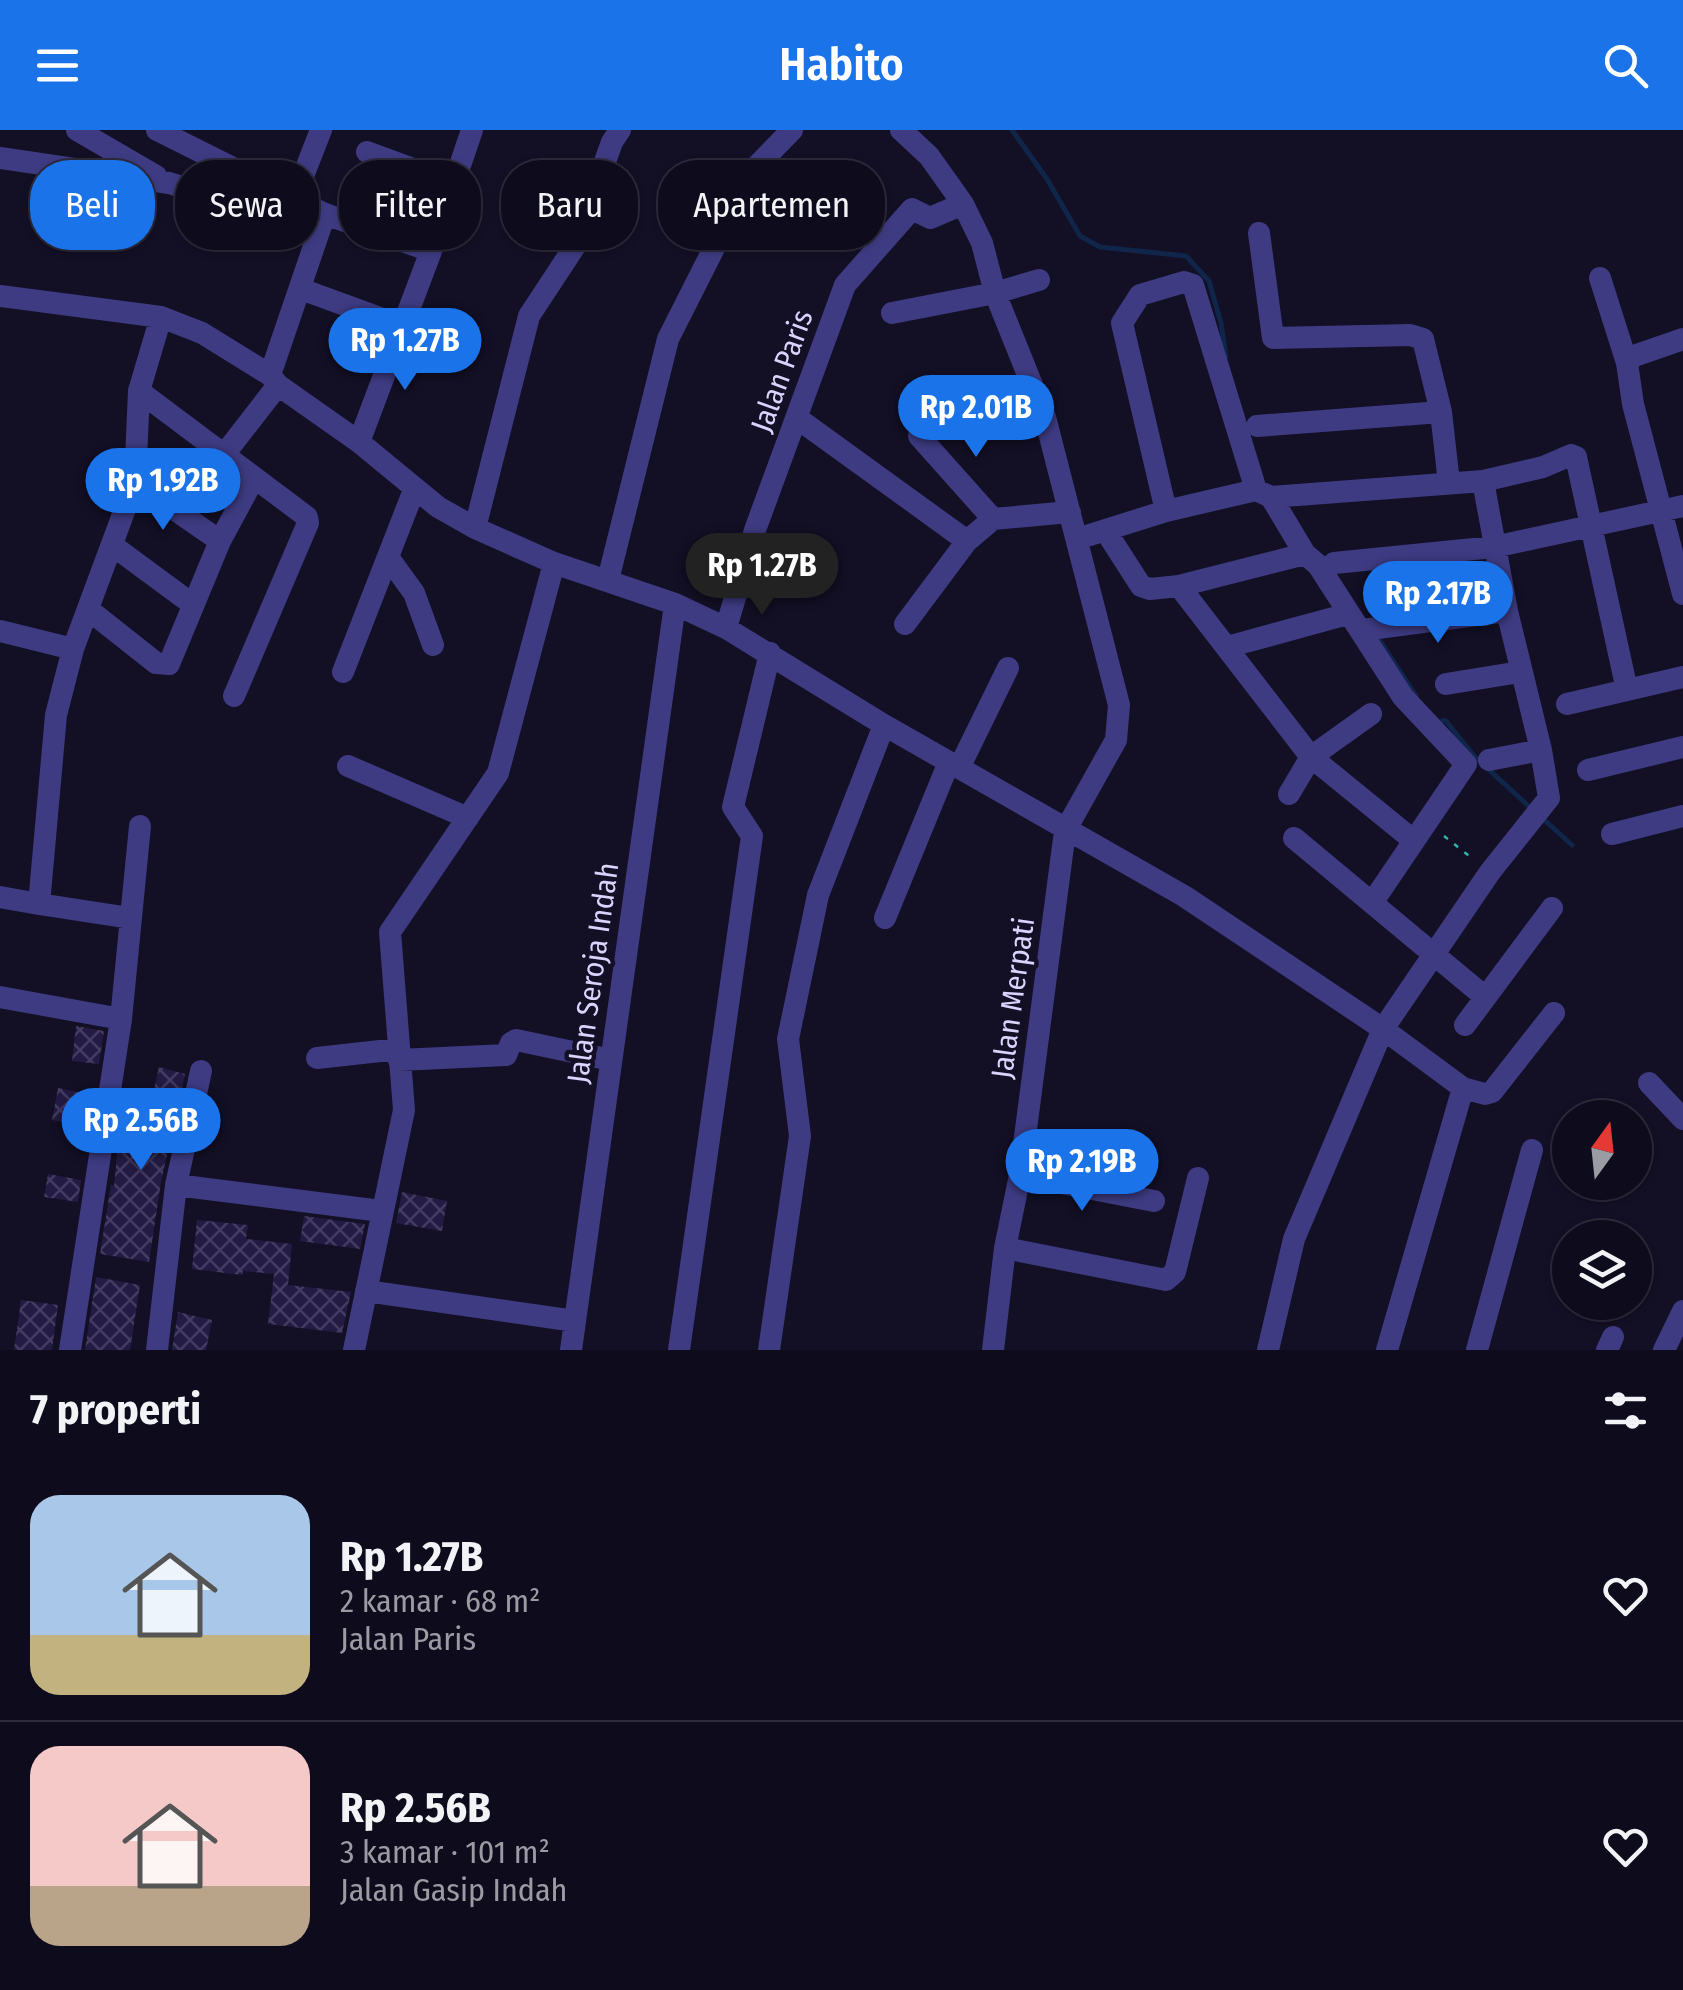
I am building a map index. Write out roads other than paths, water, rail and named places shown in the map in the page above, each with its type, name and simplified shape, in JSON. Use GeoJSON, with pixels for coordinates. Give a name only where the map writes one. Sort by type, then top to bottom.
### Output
{"type":"FeatureCollection","features":[{"type":"Feature","properties":{"kind":"street"},"geometry":{"type":"LineString","coordinates":[[76,130],[169,184]]}},
{"type":"Feature","properties":{"kind":"street"},"geometry":{"type":"LineString","coordinates":[[158,130],[182,136],[221,160]]}},
{"type":"Feature","properties":{"kind":"street"},"geometry":{"type":"LineString","coordinates":[[309,160],[321,130]]}},
{"type":"Feature","properties":{"kind":"street"},"geometry":{"type":"LineString","coordinates":[[462,160],[472,130]]}},
{"type":"Feature","properties":{"kind":"street"},"geometry":{"type":"LineString","coordinates":[[475,528],[529,316],[575,246],[612,142],[620,130]]}},
{"type":"Feature","properties":{"kind":"street"},"geometry":{"type":"LineString","coordinates":[[608,580],[666,343],[754,169],[792,130]]}},
{"type":"Feature","properties":{"kind":"street"},"geometry":{"type":"LineString","coordinates":[[901,130],[929,156],[963,204],[984,250],[995,293],[1042,408],[1118,691],[1119,725],[1111,750],[1065,831]]}},
{"type":"Feature","properties":{"kind":"street"},"geometry":{"type":"LineString","coordinates":[[367,152],[389,160]]}},
{"type":"Feature","properties":{"kind":"street"},"geometry":{"type":"LineString","coordinates":[[0,158],[175,185]]}},
{"type":"Feature","properties":{"kind":"street","name":"Jalan Paris"},"geometry":{"type":"LineString","coordinates":[[726,628],[755,530],[847,282],[912,209],[930,218],[963,204]]}},
{"type":"Feature","properties":{"kind":"street"},"geometry":{"type":"LineString","coordinates":[[319,211],[431,251],[359,442]]}},
{"type":"Feature","properties":{"kind":"street"},"geometry":{"type":"LineString","coordinates":[[223,456],[274,380],[325,214]]}},
{"type":"Feature","properties":{"kind":"street"},"geometry":{"type":"LineString","coordinates":[[1259,232],[1272,338],[1423,339],[1441,412],[1449,483]]}},
{"type":"Feature","properties":{"kind":"street"},"geometry":{"type":"LineString","coordinates":[[1600,278],[1628,363],[1634,404],[1673,508],[1683,594]]}},
{"type":"Feature","properties":{"kind":"street"},"geometry":{"type":"LineString","coordinates":[[892,313],[995,293],[1039,280]]}},
{"type":"Feature","properties":{"kind":"street"},"geometry":{"type":"LineString","coordinates":[[1166,511],[1122,324],[1140,294],[1184,282],[1192,285],[1264,494],[1305,554],[1318,564],[1403,697],[1466,764],[1372,903]]}},
{"type":"Feature","properties":{"kind":"street"},"geometry":{"type":"LineString","coordinates":[[301,288],[402,326]]}},
{"type":"Feature","properties":{"kind":"street"},"geometry":{"type":"LineString","coordinates":[[0,296],[161,317],[202,334],[359,442],[414,490],[475,528],[554,563],[675,604],[726,628],[1065,831],[1184,896],[1383,1028],[1463,1088],[1492,1092],[1554,1014]]}},
{"type":"Feature","properties":{"kind":"street"},"geometry":{"type":"LineString","coordinates":[[40,904],[52,737],[73,649],[136,482],[139,391],[161,317]]}},
{"type":"Feature","properties":{"kind":"street"},"geometry":{"type":"LineString","coordinates":[[1628,363],[1634,356],[1683,339]]}},
{"type":"Feature","properties":{"kind":"street"},"geometry":{"type":"LineString","coordinates":[[139,391],[306,514],[308,520],[234,696]]}},
{"type":"Feature","properties":{"kind":"street"},"geometry":{"type":"LineString","coordinates":[[1256,426],[1441,412]]}},
{"type":"Feature","properties":{"kind":"street"},"geometry":{"type":"LineString","coordinates":[[797,418],[967,541]]}},
{"type":"Feature","properties":{"kind":"street"},"geometry":{"type":"LineString","coordinates":[[919,436],[994,519]]}},
{"type":"Feature","properties":{"kind":"street"},"geometry":{"type":"LineString","coordinates":[[1077,539],[1166,511],[1264,494],[1483,480],[1543,467],[1564,455],[1576,456],[1627,690]]}},
{"type":"Feature","properties":{"kind":"street"},"geometry":{"type":"LineString","coordinates":[[89,610],[156,663],[165,665],[173,660],[220,541],[254,478]]}},
{"type":"Feature","properties":{"kind":"street"},"geometry":{"type":"LineString","coordinates":[[1268,1350],[1289,1252],[1383,1028],[1490,872],[1546,805],[1548,792],[1541,750],[1506,611],[1483,480]]}},
{"type":"Feature","properties":{"kind":"street"},"geometry":{"type":"LineString","coordinates":[[136,482],[220,541]]}},
{"type":"Feature","properties":{"kind":"street"},"geometry":{"type":"LineString","coordinates":[[343,672],[414,490]]}},
{"type":"Feature","properties":{"kind":"street"},"geometry":{"type":"LineString","coordinates":[[1334,563],[1494,547],[1673,508]]}},
{"type":"Feature","properties":{"kind":"street"},"geometry":{"type":"LineString","coordinates":[[904,624],[967,541],[994,519],[1070,512]]}},
{"type":"Feature","properties":{"kind":"street"},"geometry":{"type":"LineString","coordinates":[[1105,530],[1141,586],[1150,590],[1305,554]]}},
{"type":"Feature","properties":{"kind":"street"},"geometry":{"type":"LineString","coordinates":[[112,546],[192,604]]}},
{"type":"Feature","properties":{"kind":"street"},"geometry":{"type":"LineString","coordinates":[[388,558],[414,593],[433,645]]}},
{"type":"Feature","properties":{"kind":"street"},"geometry":{"type":"LineString","coordinates":[[354,1350],[404,1110],[390,932],[500,767],[554,563]]}},
{"type":"Feature","properties":{"kind":"street"},"geometry":{"type":"LineString","coordinates":[[1179,586],[1311,756],[1353,794],[1420,832]]}},
{"type":"Feature","properties":{"kind":"street","name":"Jalan Seroja Indah"},"geometry":{"type":"LineString","coordinates":[[571,1350],[675,604]]}},
{"type":"Feature","properties":{"kind":"street"},"geometry":{"type":"LineString","coordinates":[[1227,647],[1355,622],[1506,611]]}},
{"type":"Feature","properties":{"kind":"street"},"geometry":{"type":"LineString","coordinates":[[0,631],[73,649]]}},
{"type":"Feature","properties":{"kind":"street"},"geometry":{"type":"LineString","coordinates":[[679,1350],[752,836],[733,809],[770,653]]}},
{"type":"Feature","properties":{"kind":"street"},"geometry":{"type":"LineString","coordinates":[[885,918],[954,765],[1008,668]]}},
{"type":"Feature","properties":{"kind":"street"},"geometry":{"type":"LineString","coordinates":[[1446,684],[1520,672]]}},
{"type":"Feature","properties":{"kind":"street"},"geometry":{"type":"LineString","coordinates":[[1567,704],[1683,677]]}},
{"type":"Feature","properties":{"kind":"street"},"geometry":{"type":"LineString","coordinates":[[1290,794],[1311,756],[1371,714]]}},
{"type":"Feature","properties":{"kind":"street"},"geometry":{"type":"LineString","coordinates":[[769,1350],[800,1136],[788,1039],[818,896],[884,725]]}},
{"type":"Feature","properties":{"kind":"street"},"geometry":{"type":"LineString","coordinates":[[1588,770],[1683,747]]}},
{"type":"Feature","properties":{"kind":"street"},"geometry":{"type":"LineString","coordinates":[[1489,760],[1541,750]]}},
{"type":"Feature","properties":{"kind":"street"},"geometry":{"type":"LineString","coordinates":[[348,766],[468,818]]}},
{"type":"Feature","properties":{"kind":"street"},"geometry":{"type":"LineString","coordinates":[[1612,834],[1683,816]]}},
{"type":"Feature","properties":{"kind":"street"},"geometry":{"type":"LineString","coordinates":[[70,1350],[121,1019],[140,826]]}},
{"type":"Feature","properties":{"kind":"street","name":"Jalan Merpati"},"geometry":{"type":"LineString","coordinates":[[992,1350],[1005,1248],[1020,1174],[1065,831]]}},
{"type":"Feature","properties":{"kind":"street"},"geometry":{"type":"LineString","coordinates":[[1294,838],[1485,997]]}},
{"type":"Feature","properties":{"kind":"street"},"geometry":{"type":"LineString","coordinates":[[0,897],[130,918]]}},
{"type":"Feature","properties":{"kind":"street"},"geometry":{"type":"LineString","coordinates":[[1465,1025],[1552,908]]}},
{"type":"Feature","properties":{"kind":"street"},"geometry":{"type":"LineString","coordinates":[[0,996],[121,1019]]}},
{"type":"Feature","properties":{"kind":"street"},"geometry":{"type":"LineString","coordinates":[[317,1058],[506,1055],[510,1043],[516,1040],[611,1060]]}},
{"type":"Feature","properties":{"kind":"street"},"geometry":{"type":"LineString","coordinates":[[157,1350],[176,1185],[201,1071]]}},
{"type":"Feature","properties":{"kind":"street"},"geometry":{"type":"LineString","coordinates":[[1649,1083],[1683,1118]]}},
{"type":"Feature","properties":{"kind":"street"},"geometry":{"type":"LineString","coordinates":[[1387,1350],[1463,1088]]}},
{"type":"Feature","properties":{"kind":"street"},"geometry":{"type":"LineString","coordinates":[[1477,1350],[1532,1150]]}},
{"type":"Feature","properties":{"kind":"street"},"geometry":{"type":"LineString","coordinates":[[1020,1174],[1154,1201]]}},
{"type":"Feature","properties":{"kind":"street"},"geometry":{"type":"LineString","coordinates":[[1005,1248],[1166,1280],[1175,1272],[1198,1178]]}},
{"type":"Feature","properties":{"kind":"street"},"geometry":{"type":"LineString","coordinates":[[176,1185],[381,1212]]}},
{"type":"Feature","properties":{"kind":"street"},"geometry":{"type":"LineString","coordinates":[[366,1291],[575,1321]]}},
{"type":"Feature","properties":{"kind":"street"},"geometry":{"type":"LineString","coordinates":[[1664,1350],[1683,1311]]}},
{"type":"Feature","properties":{"kind":"waterway"},"geometry":{"type":"LineString","coordinates":[[1012,130],[1047,179],[1080,236],[1100,247],[1186,256],[1209,281],[1226,357]]}},
{"type":"Feature","properties":{"kind":"waterway"},"geometry":{"type":"LineString","coordinates":[[1377,636],[1416,696]]}},
{"type":"Feature","properties":{"kind":"waterway"},"geometry":{"type":"LineString","coordinates":[[1437,723],[1445,720],[1475,757],[1533,810]]}},
{"type":"Feature","properties":{"kind":"waterway"},"geometry":{"type":"LineString","coordinates":[[1541,817],[1572,845]]}}]}
